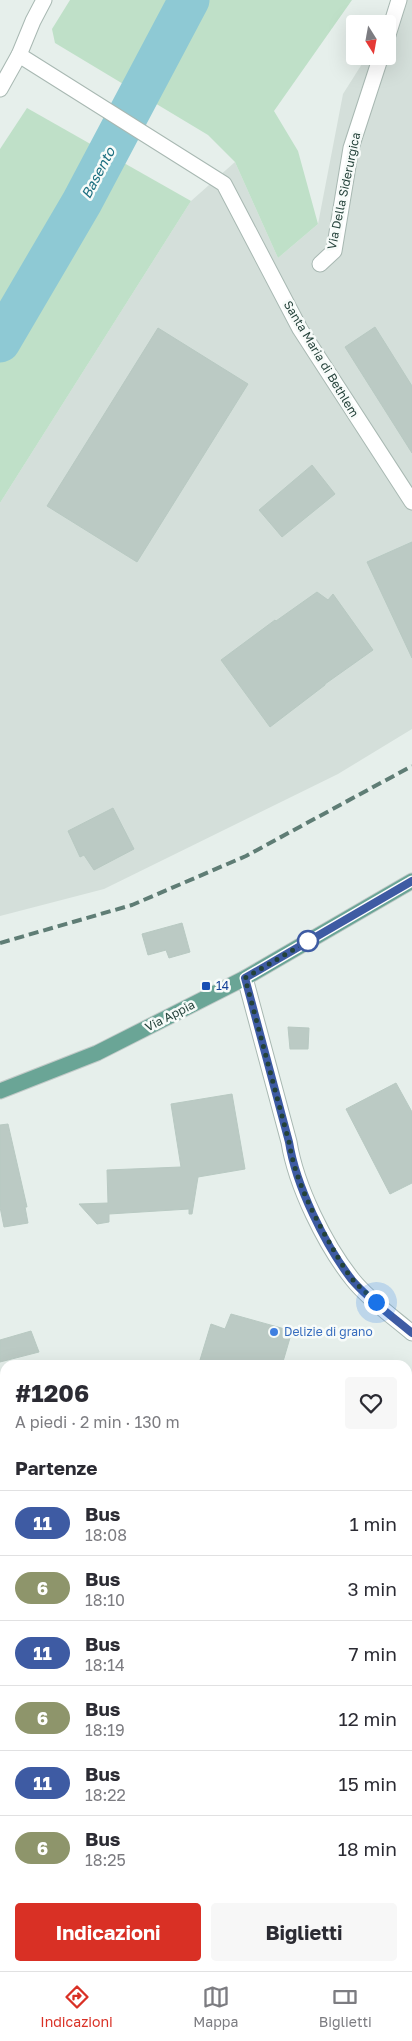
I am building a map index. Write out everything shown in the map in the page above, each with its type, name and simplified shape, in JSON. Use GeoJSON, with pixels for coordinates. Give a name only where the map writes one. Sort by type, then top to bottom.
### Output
{"type":"FeatureCollection","features":[{"type":"Feature","properties":{"kind":"main road","name":"Via Appia"},"geometry":{"type":"LineString","coordinates":[[0,1091],[97,1053],[245,978],[412,881]]}},
{"type":"Feature","properties":{"kind":"street"},"geometry":{"type":"LineString","coordinates":[[0,89],[20,55],[33,21],[44,0]]}},
{"type":"Feature","properties":{"kind":"street"},"geometry":{"type":"LineString","coordinates":[[394,15],[399,0]]}},
{"type":"Feature","properties":{"kind":"street","name":"Santa Maria di Bethlem"},"geometry":{"type":"LineString","coordinates":[[20,55],[224,184],[300,329],[412,502]]}},
{"type":"Feature","properties":{"kind":"street","name":"Via Della Siderurgica"},"geometry":{"type":"LineString","coordinates":[[320,264],[334,251],[351,148],[378,65]]}},
{"type":"Feature","properties":{"kind":"street"},"geometry":{"type":"LineString","coordinates":[[245,978],[289,1142],[292,1161],[310,1205],[321,1228],[353,1280],[412,1333]]}},
{"type":"Feature","properties":{"kind":"shaded area"},"geometry":{"type":"Polygon","coordinates":[[[404,0],[412,0],[412,729],[338,774],[104,889],[0,916],[0,503],[191,201],[235,162],[278,258],[318,224],[343,94],[361,65],[396,65],[396,15],[394,15],[404,0]]]}},
{"type":"Feature","properties":{"kind":"green space"},"geometry":{"type":"Polygon","coordinates":[[[70,0],[352,0],[274,111],[298,151],[318,224],[278,258],[235,162],[208,135],[55,43],[52,29],[70,0]]]}},
{"type":"Feature","properties":{"kind":"green space"},"geometry":{"type":"Polygon","coordinates":[[[27,108],[191,201],[0,503],[0,149],[27,108]]]}},
{"type":"Feature","properties":{"kind":"building"},"geometry":{"type":"Polygon","coordinates":[[[375,327],[412,386],[412,453],[345,347],[375,327]]]}},
{"type":"Feature","properties":{"kind":"building"},"geometry":{"type":"Polygon","coordinates":[[[158,328],[248,384],[137,562],[47,506],[158,328]]]}},
{"type":"Feature","properties":{"kind":"building"},"geometry":{"type":"Polygon","coordinates":[[[312,465],[335,494],[282,537],[259,510],[312,465]]]}},
{"type":"Feature","properties":{"kind":"building"},"geometry":{"type":"Polygon","coordinates":[[[412,542],[412,658],[367,562],[412,542]]]}},
{"type":"Feature","properties":{"kind":"building"},"geometry":{"type":"Polygon","coordinates":[[[317,592],[328,600],[333,594],[373,650],[325,684],[270,727],[221,660],[317,592]]]}},
{"type":"Feature","properties":{"kind":"building"},"geometry":{"type":"Polygon","coordinates":[[[113,808],[134,849],[94,870],[84,855],[80,857],[68,831],[113,808]]]}},
{"type":"Feature","properties":{"kind":"building"},"geometry":{"type":"Polygon","coordinates":[[[182,923],[190,952],[169,958],[166,950],[148,955],[142,934],[182,923]]]}},
{"type":"Feature","properties":{"kind":"building"},"geometry":{"type":"Polygon","coordinates":[[[288,1027],[309,1028],[308,1049],[290,1049],[288,1027]]]}},
{"type":"Feature","properties":{"kind":"building"},"geometry":{"type":"Polygon","coordinates":[[[396,1083],[412,1112],[412,1183],[390,1194],[346,1109],[396,1083]]]}},
{"type":"Feature","properties":{"kind":"building"},"geometry":{"type":"Polygon","coordinates":[[[232,1094],[245,1169],[198,1177],[192,1214],[189,1214],[189,1209],[109,1214],[109,1222],[97,1224],[79,1204],[108,1203],[107,1170],[181,1167],[171,1104],[232,1094]]]}},
{"type":"Feature","properties":{"kind":"building"},"geometry":{"type":"Polygon","coordinates":[[[8,1124],[27,1207],[25,1207],[28,1223],[4,1227],[0,1207],[0,1125],[8,1124]]]}},
{"type":"Feature","properties":{"kind":"building"},"geometry":{"type":"Polygon","coordinates":[[[231,1314],[292,1331],[283,1360],[200,1360],[211,1324],[225,1329],[231,1314]]]}},
{"type":"Feature","properties":{"kind":"building"},"geometry":{"type":"Polygon","coordinates":[[[31,1331],[39,1352],[8,1360],[0,1360],[0,1340],[31,1331]]]}},
{"type":"Feature","properties":{"kind":"waterway","name":"Basento"},"geometry":{"type":"LineString","coordinates":[[0,342],[82,202],[189,0]]}},
{"type":"Feature","properties":{"kind":"railway"},"geometry":{"type":"LineString","coordinates":[[0,943],[132,905],[246,856],[412,766]]}},
{"type":"Feature","properties":{"kind":"bus line","name":"11"},"geometry":{"type":"LineString","coordinates":[[412,881],[245,978],[289,1142],[292,1161],[310,1205],[321,1228],[353,1280],[388,1314],[412,1333]]}},
{"type":"Feature","properties":{"kind":"place","name":"14"},"geometry":{"type":"Point","coordinates":[206,986]}},
{"type":"Feature","properties":{"kind":"place","name":"Delizie di grano"},"geometry":{"type":"Point","coordinates":[274,1332]}},
{"type":"Feature","properties":{"kind":"route"},"geometry":{"type":"LineString","coordinates":[[308,941],[312,939],[245,978],[289,1142],[292,1161],[300,1182],[321,1228],[337,1255],[353,1280],[376,1302]]}}]}
